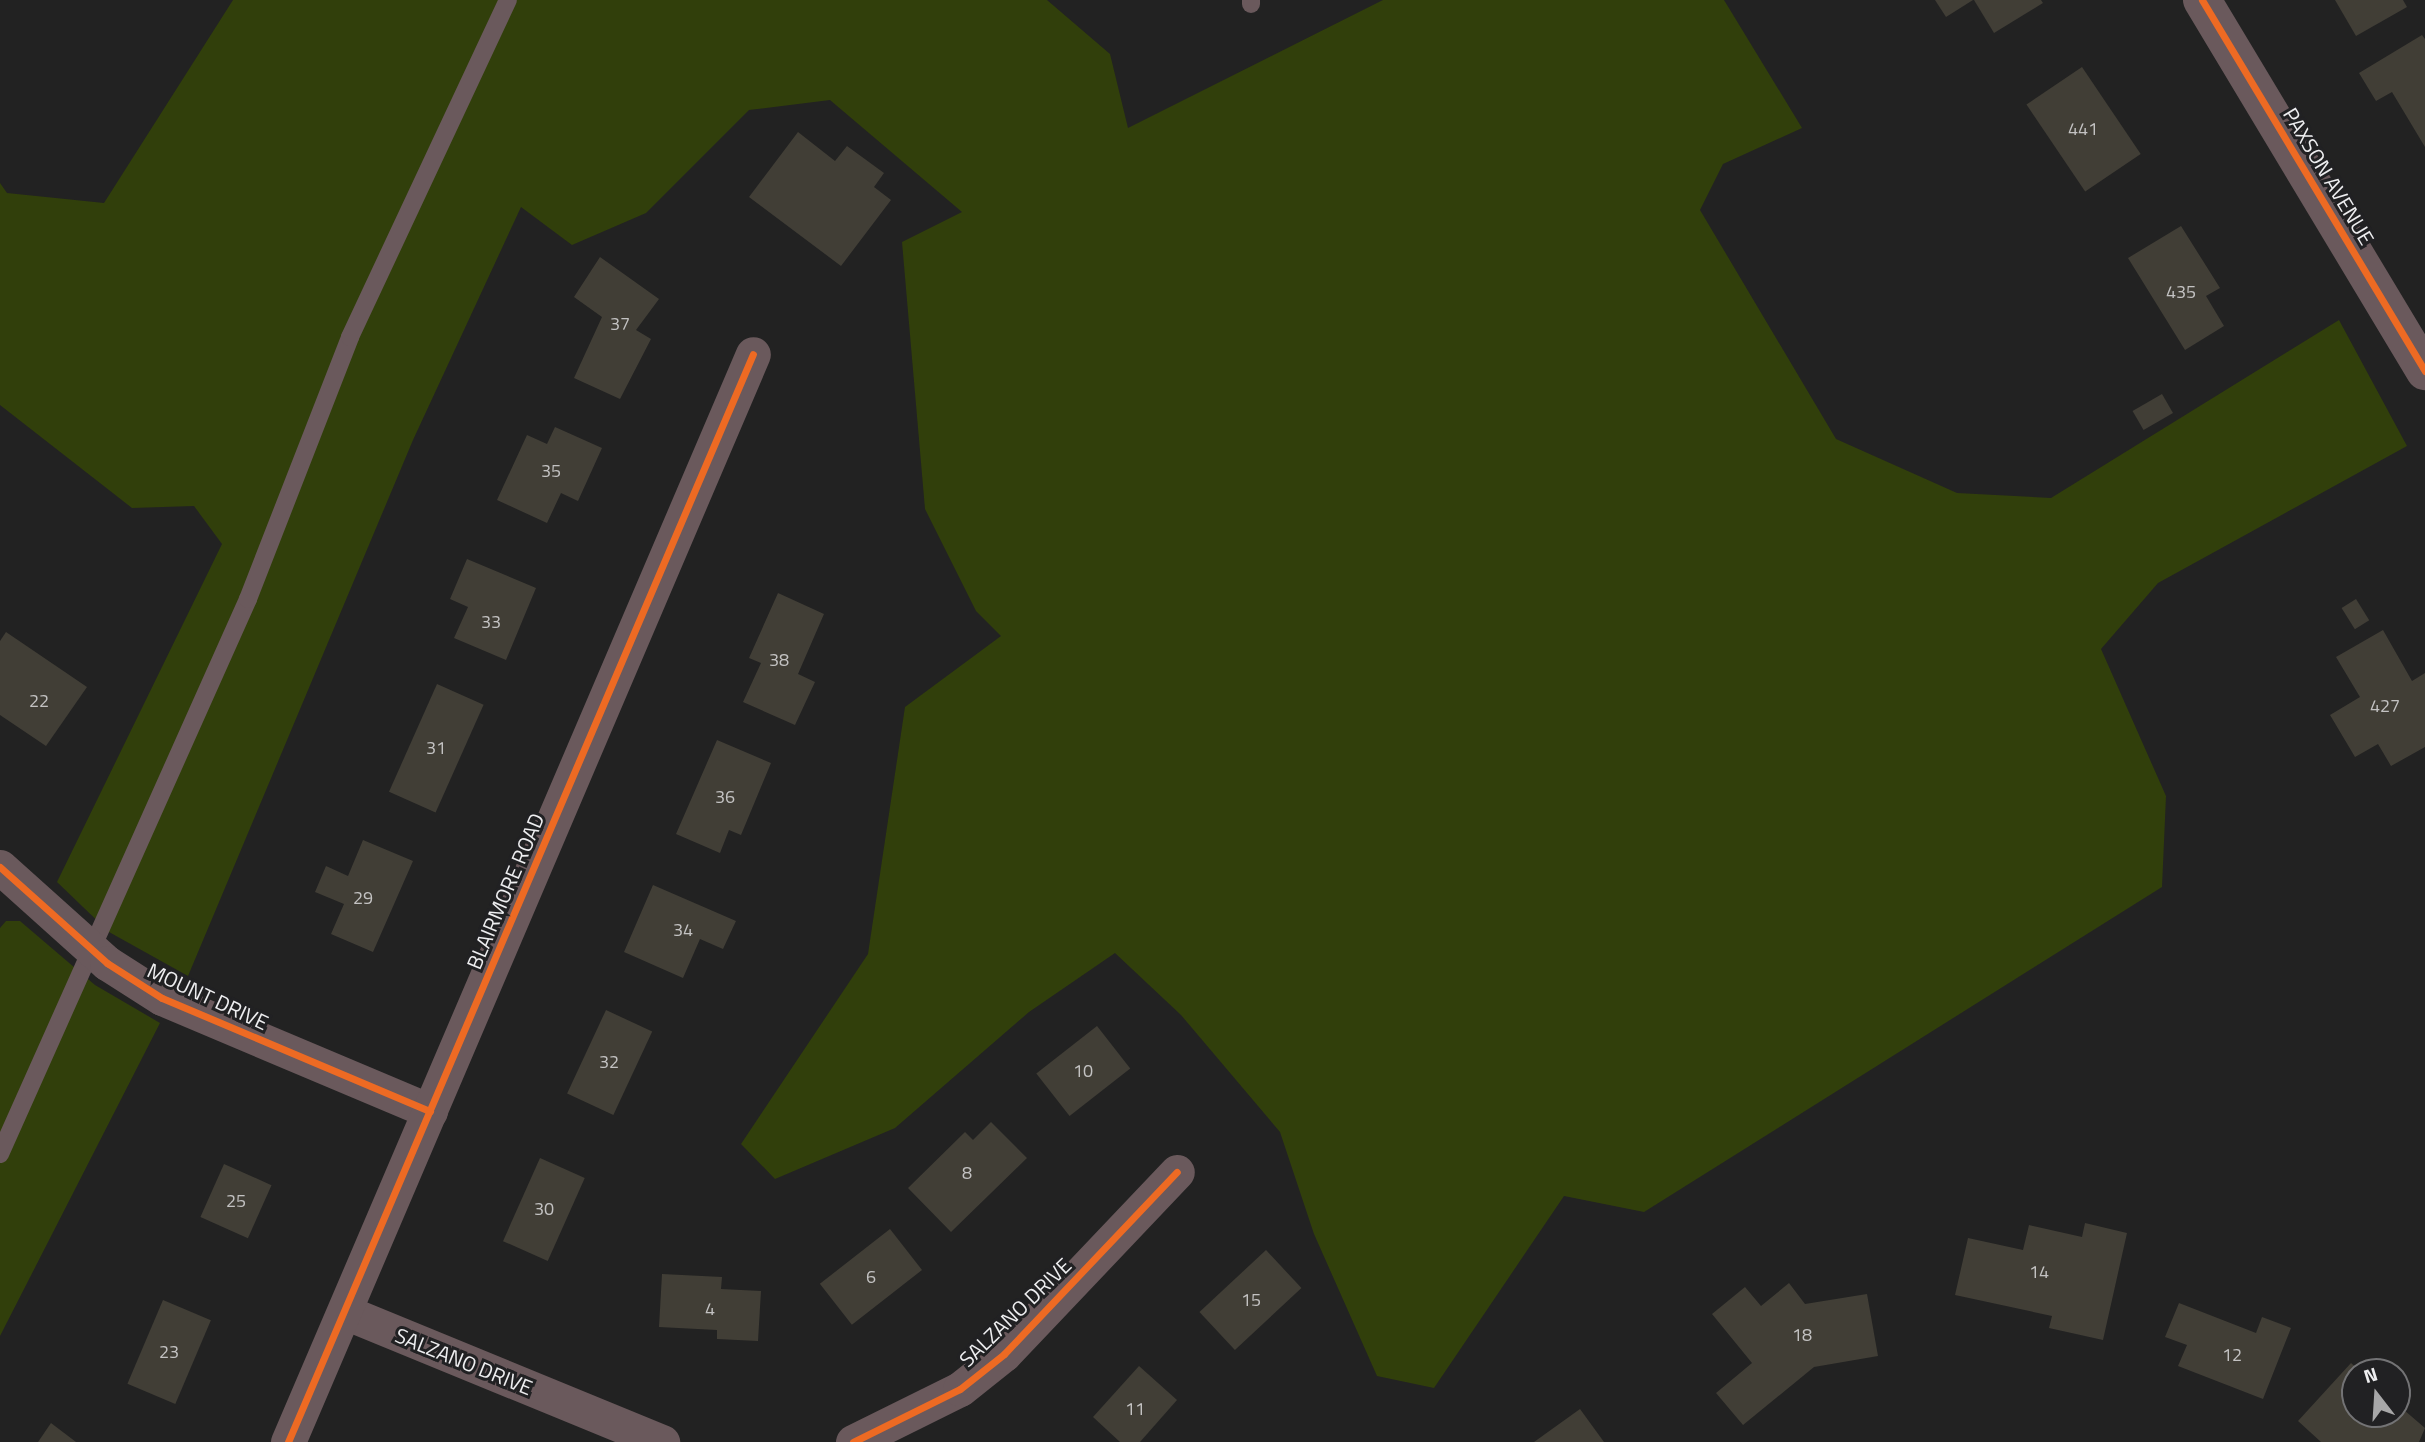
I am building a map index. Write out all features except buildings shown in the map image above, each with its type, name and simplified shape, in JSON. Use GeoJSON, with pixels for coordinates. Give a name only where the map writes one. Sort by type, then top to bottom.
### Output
{"type":"FeatureCollection","features":[{"type":"Feature","properties":{"kind":"street","name":"PAXSON AVENUE"},"geometry":{"type":"LineString","coordinates":[[2202,0],[2425,371]]}},
{"type":"Feature","properties":{"kind":"street","name":"BLAIRMORE ROAD"},"geometry":{"type":"LineString","coordinates":[[288,1442],[753,354]]}},
{"type":"Feature","properties":{"kind":"street","name":"MOUNT DRIVE"},"geometry":{"type":"LineString","coordinates":[[0,869],[89,947],[162,998],[430,1111]]}},
{"type":"Feature","properties":{"kind":"street","name":"SALZANO DRIVE"},"geometry":{"type":"LineString","coordinates":[[853,1442],[929,1407],[1004,1354],[1177,1172]]}},
{"type":"Feature","properties":{"kind":"street","name":"SALZANO DRIVE"},"geometry":{"type":"LineString","coordinates":[[345,1312],[662,1442]]}},
{"type":"Feature","properties":{"kind":"lane"},"geometry":{"type":"LineString","coordinates":[[0,1154],[89,947],[248,599],[351,337],[508,0]]}},
{"type":"Feature","properties":{"kind":"green space"},"geometry":{"type":"Polygon","coordinates":[[[233,0],[1047,0],[1110,54],[1128,128],[1383,0],[1724,0],[1802,128],[1723,164],[1700,210],[1836,439],[1957,493],[2051,498],[2339,320],[2407,446],[2158,583],[2101,649],[2166,796],[2162,887],[1644,1212],[1564,1196],[1434,1388],[1377,1376],[1314,1234],[1280,1132],[1181,1015],[1115,953],[1029,1012],[895,1128],[775,1179],[741,1144],[868,954],[905,707],[1001,636],[976,611],[925,509],[902,242],[962,212],[830,100],[749,110],[646,213],[572,245],[521,207],[413,440],[188,976],[109,932],[57,882],[222,544],[194,506],[132,508],[0,405],[0,183],[7,193],[104,203],[233,0]]]}},
{"type":"Feature","properties":{"kind":"green space"},"geometry":{"type":"Polygon","coordinates":[[[6,921],[20,921],[95,985],[160,1023],[0,1336],[0,928],[6,921]]]}},
{"type":"Feature","properties":{"kind":"cycle path"},"geometry":{"type":"LineString","coordinates":[[2202,0],[2425,371]]}},
{"type":"Feature","properties":{"kind":"cycle path"},"geometry":{"type":"LineString","coordinates":[[288,1442],[753,354]]}},
{"type":"Feature","properties":{"kind":"cycle path"},"geometry":{"type":"LineString","coordinates":[[0,867],[107,963],[162,998],[430,1111]]}},
{"type":"Feature","properties":{"kind":"cycle path"},"geometry":{"type":"LineString","coordinates":[[853,1442],[960,1389],[1004,1354],[1177,1172]]}}]}
